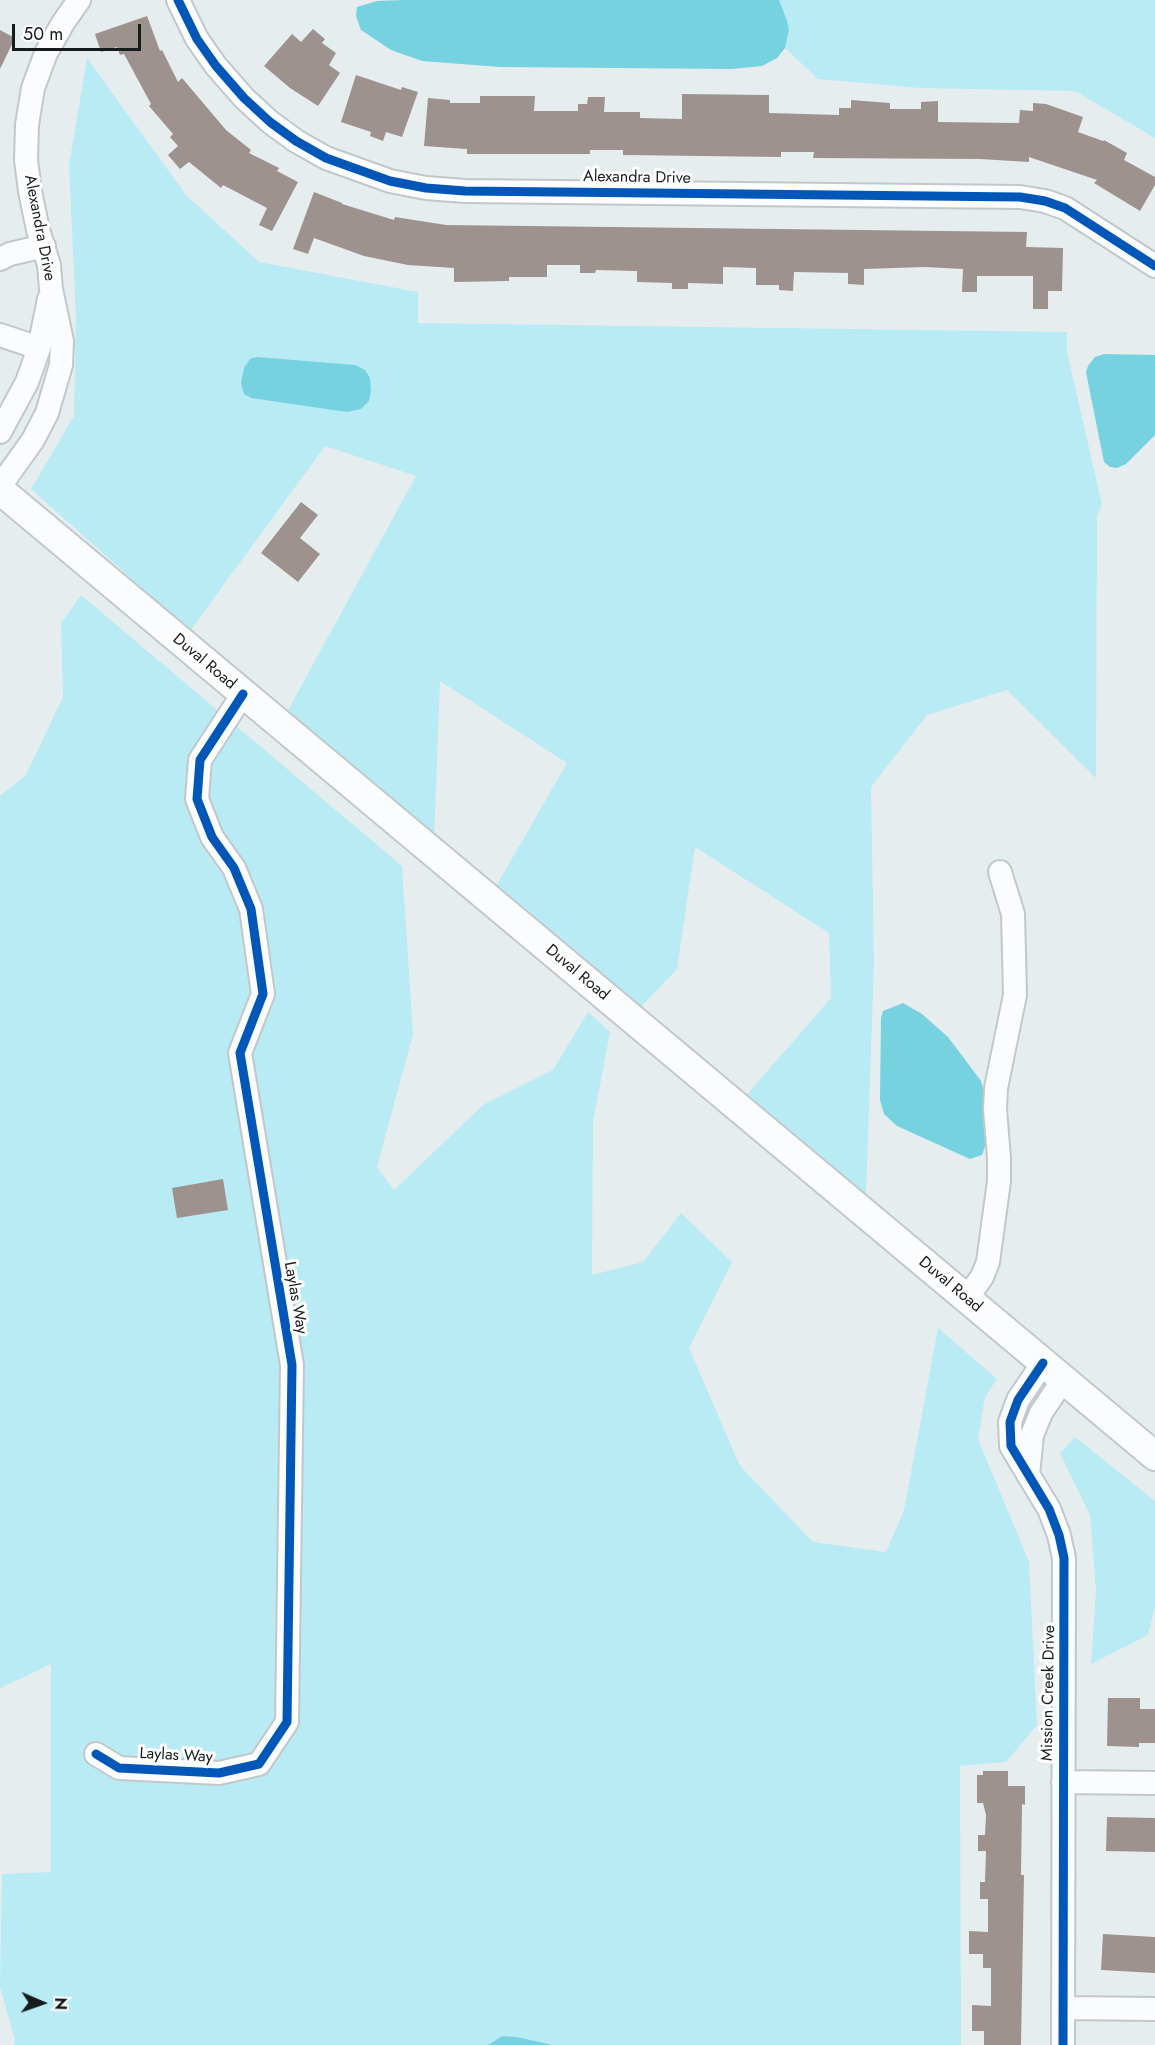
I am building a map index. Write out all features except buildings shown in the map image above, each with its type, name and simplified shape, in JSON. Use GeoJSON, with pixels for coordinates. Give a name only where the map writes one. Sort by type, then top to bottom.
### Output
{"type":"FeatureCollection","features":[{"type":"Feature","properties":{"kind":"main road","name":"Duval Road"},"geometry":{"type":"LineString","coordinates":[[0,490],[1155,1456]]}},
{"type":"Feature","properties":{"kind":"street","name":"Alexandra Drive"},"geometry":{"type":"LineString","coordinates":[[0,486],[33,440],[47,413],[60,365],[62,341],[51,289],[49,265],[30,191],[26,160],[27,125],[33,88],[46,52],[79,0]]}},
{"type":"Feature","properties":{"kind":"street","name":"Alexandra Drive"},"geometry":{"type":"LineString","coordinates":[[178,0],[197,39],[216,66],[244,98],[270,122],[296,141],[326,158],[390,181],[426,188],[465,191],[1020,197],[1045,201],[1065,208],[1155,266]]}},
{"type":"Feature","properties":{"kind":"street"},"geometry":{"type":"LineString","coordinates":[[0,259],[10,254],[44,246]]}},
{"type":"Feature","properties":{"kind":"street","name":"Alexandra Drive"},"geometry":{"type":"LineString","coordinates":[[0,432],[27,382],[39,348],[51,289]]}},
{"type":"Feature","properties":{"kind":"street"},"geometry":{"type":"LineString","coordinates":[[0,335],[39,348]]}},
{"type":"Feature","properties":{"kind":"street","name":"Laylas Way"},"geometry":{"type":"LineString","coordinates":[[96,1754],[119,1768],[219,1773],[259,1764],[287,1722],[292,1365],[240,1053],[263,994],[251,909],[234,868],[212,837],[197,799],[200,760],[243,694]]}},
{"type":"Feature","properties":{"kind":"street"},"geometry":{"type":"LineString","coordinates":[[960,1293],[982,1277],[988,1262],[999,1181],[996,1088],[1016,980],[1012,914],[1000,872]]}},
{"type":"Feature","properties":{"kind":"street","name":"Mission Creek Drive"},"geometry":{"type":"LineString","coordinates":[[1053,1371],[1018,1400],[1010,1422],[1011,1446],[1049,1509],[1059,1535],[1064,1558],[1063,2045]]}},
{"type":"Feature","properties":{"kind":"street"},"geometry":{"type":"LineString","coordinates":[[1063,1782],[1155,1783]]}},
{"type":"Feature","properties":{"kind":"street"},"geometry":{"type":"LineString","coordinates":[[1063,2008],[1155,2009]]}},
{"type":"Feature","properties":{"kind":"shaded area"},"geometry":{"type":"Polygon","coordinates":[[[779,0],[1155,0],[1155,138],[1075,91],[920,88],[818,79],[785,48],[789,30],[779,0]]]}},
{"type":"Feature","properties":{"kind":"shaded area"},"geometry":{"type":"Polygon","coordinates":[[[779,0],[789,30],[785,48],[777,58],[762,66],[732,69],[500,67],[422,61],[391,50],[361,30],[356,16],[357,7],[377,1],[779,0]]]}},
{"type":"Feature","properties":{"kind":"shaded area"},"geometry":{"type":"Polygon","coordinates":[[[87,58],[186,195],[259,262],[418,292],[418,323],[1067,332],[1067,352],[1102,505],[1097,515],[1096,778],[1007,690],[927,715],[871,787],[874,964],[866,1195],[744,1098],[831,998],[829,933],[695,847],[677,969],[641,1007],[495,888],[567,763],[440,681],[434,841],[287,712],[416,476],[325,446],[190,631],[31,489],[74,416],[76,317],[69,165],[87,58]]]}},
{"type":"Feature","properties":{"kind":"shaded area"},"geometry":{"type":"Polygon","coordinates":[[[1104,354],[1155,355],[1155,435],[1126,464],[1117,468],[1110,467],[1104,462],[1086,372],[1095,357],[1104,354]]]}},
{"type":"Feature","properties":{"kind":"shaded area"},"geometry":{"type":"Polygon","coordinates":[[[257,357],[355,365],[365,370],[370,378],[369,401],[361,409],[347,412],[251,398],[244,394],[241,383],[244,368],[250,359],[257,357]]]}},
{"type":"Feature","properties":{"kind":"shaded area"},"geometry":{"type":"Polygon","coordinates":[[[81,595],[402,866],[413,1034],[377,1167],[394,1190],[483,1105],[553,1070],[588,1012],[610,1032],[593,1122],[592,1275],[643,1262],[681,1213],[732,1262],[689,1348],[740,1466],[813,1542],[886,1552],[904,1510],[938,1328],[997,1379],[985,1397],[978,1439],[1029,1562],[1037,1725],[1006,1762],[960,1766],[961,2045],[553,2045],[502,2036],[488,2045],[14,2045],[15,2040],[0,1987],[2,1874],[51,1872],[51,1664],[0,1688],[0,796],[26,775],[63,697],[61,623],[81,595]]]}},
{"type":"Feature","properties":{"kind":"shaded area"},"geometry":{"type":"Polygon","coordinates":[[[903,1003],[922,1014],[948,1037],[981,1081],[986,1099],[988,1138],[982,1155],[970,1159],[897,1126],[884,1114],[880,1100],[881,1018],[883,1011],[903,1003]]]}},
{"type":"Feature","properties":{"kind":"shaded area"},"geometry":{"type":"Polygon","coordinates":[[[1075,1437],[1155,1501],[1155,1607],[1148,1635],[1091,1664],[1096,1590],[1090,1515],[1060,1453],[1075,1437]]]}},
{"type":"Feature","properties":{"kind":"shaded area"},"geometry":{"type":"Polygon","coordinates":[[[502,2036],[517,2037],[553,2045],[488,2045],[502,2036]]]}},
{"type":"Feature","properties":{"kind":"cycle path"},"geometry":{"type":"LineString","coordinates":[[178,0],[197,39],[216,66],[244,98],[270,122],[296,141],[326,158],[390,181],[426,188],[465,191],[1020,197],[1045,201],[1065,208],[1155,266]]}},
{"type":"Feature","properties":{"kind":"cycle path"},"geometry":{"type":"LineString","coordinates":[[96,1754],[119,1768],[219,1773],[259,1764],[287,1722],[292,1365],[240,1053],[263,994],[251,909],[234,868],[212,837],[197,799],[200,760],[243,694]]}},
{"type":"Feature","properties":{"kind":"cycle path"},"geometry":{"type":"LineString","coordinates":[[1043,1363],[1018,1400],[1010,1422],[1011,1446],[1049,1509],[1059,1535],[1064,1558],[1063,2045]]}}]}
